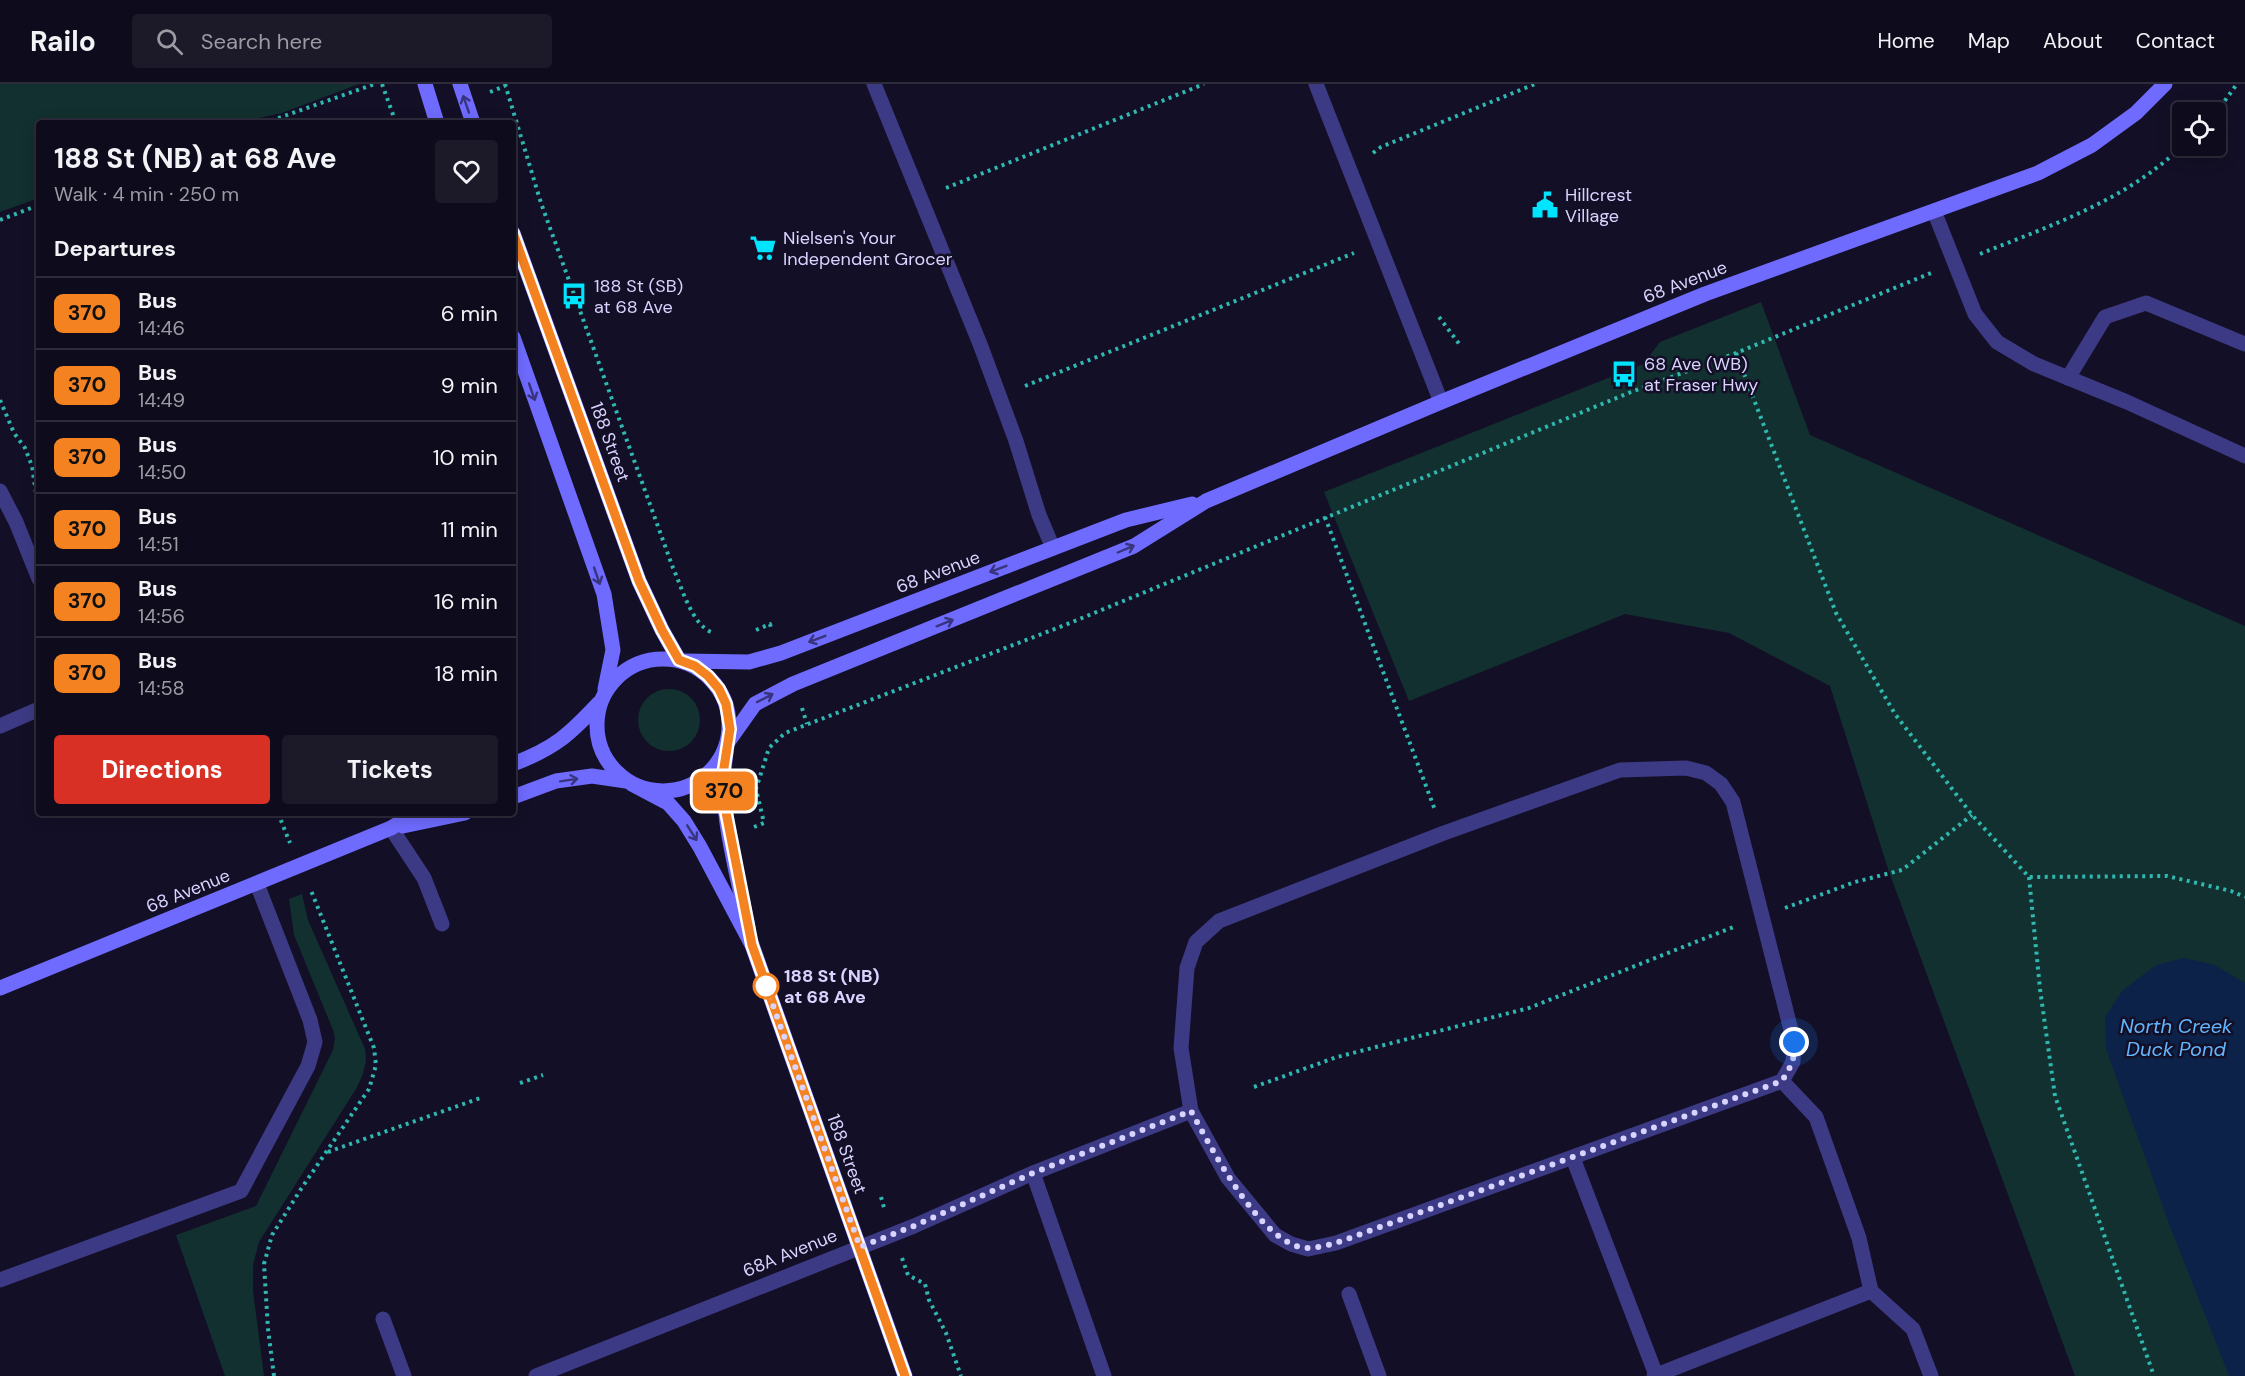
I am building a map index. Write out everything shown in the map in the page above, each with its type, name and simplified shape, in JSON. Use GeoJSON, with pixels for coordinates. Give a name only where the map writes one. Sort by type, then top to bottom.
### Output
{"type":"FeatureCollection","features":[{"type":"Feature","properties":{"kind":"street"},"geometry":{"type":"LineString","coordinates":[[425,84],[436,120]]}},
{"type":"Feature","properties":{"kind":"street"},"geometry":{"type":"LineString","coordinates":[[460,84],[472,120]]}},
{"type":"Feature","properties":{"kind":"street"},"geometry":{"type":"LineString","coordinates":[[874,84],[980,344],[1017,441],[1039,515],[1053,548]]}},
{"type":"Feature","properties":{"kind":"street"},"geometry":{"type":"LineString","coordinates":[[1316,84],[1441,402]]}},
{"type":"Feature","properties":{"kind":"street","name":"68 Avenue"},"geometry":{"type":"LineString","coordinates":[[727,743],[755,704],[793,684],[1134,546],[1206,501],[1705,294],[2038,173],[2092,145],[2136,113],[2165,84]]}},
{"type":"Feature","properties":{"kind":"street"},"geometry":{"type":"LineString","coordinates":[[1935,211],[1975,314],[1997,342],[2034,364],[2127,402],[2245,456]]}},
{"type":"Feature","properties":{"kind":"street","name":"188 Street"},"geometry":{"type":"LineString","coordinates":[[516,241],[639,581],[662,630],[680,661]]}},
{"type":"Feature","properties":{"kind":"street"},"geometry":{"type":"LineString","coordinates":[[2068,378],[2105,317],[2146,303],[2245,344]]}},
{"type":"Feature","properties":{"kind":"street"},"geometry":{"type":"LineString","coordinates":[[516,345],[604,594],[613,650],[597,721],[600,746],[613,768],[630,783]]}},
{"type":"Feature","properties":{"kind":"street"},"geometry":{"type":"LineString","coordinates":[[0,490],[36,572]]}},
{"type":"Feature","properties":{"kind":"street","name":"68 Avenue"},"geometry":{"type":"LineString","coordinates":[[680,661],[749,662],[781,653],[1126,520],[1206,501]]}},
{"type":"Feature","properties":{"kind":"street"},"geometry":{"type":"LineString","coordinates":[[516,763],[544,752],[573,732],[602,699],[612,683],[631,667],[654,659],[680,661],[695,666],[708,676],[723,696],[730,720],[727,743],[715,767],[689,787],[672,791],[656,791],[630,783],[592,776],[556,782],[516,796]]}},
{"type":"Feature","properties":{"kind":"street"},"geometry":{"type":"LineString","coordinates":[[0,726],[36,710]]}},
{"type":"Feature","properties":{"kind":"street","name":"188 Street"},"geometry":{"type":"LineString","coordinates":[[727,743],[723,774],[724,802],[752,945]]}},
{"type":"Feature","properties":{"kind":"street"},"geometry":{"type":"LineString","coordinates":[[1686,768],[1706,773],[1721,784],[1733,802],[1763,916],[1794,1042],[1793,1062],[1782,1081],[1336,1243],[1308,1248],[1291,1244],[1275,1235],[1228,1178],[1191,1111],[1181,1048],[1187,968],[1196,942],[1219,921],[1444,833],[1620,770],[1686,768]]}},
{"type":"Feature","properties":{"kind":"street","name":"188 Street"},"geometry":{"type":"LineString","coordinates":[[630,783],[668,803],[684,821],[752,945],[905,1376]]}},
{"type":"Feature","properties":{"kind":"street","name":"68 Avenue"},"geometry":{"type":"LineString","coordinates":[[0,988],[391,828],[411,816]]}},
{"type":"Feature","properties":{"kind":"street","name":"68 Avenue"},"geometry":{"type":"LineString","coordinates":[[391,828],[450,816]]}},
{"type":"Feature","properties":{"kind":"street"},"geometry":{"type":"LineString","coordinates":[[391,828],[424,878],[442,924]]}},
{"type":"Feature","properties":{"kind":"street"},"geometry":{"type":"LineString","coordinates":[[0,1280],[241,1191],[308,1066],[315,1042],[310,1020],[257,884]]}},
{"type":"Feature","properties":{"kind":"street"},"geometry":{"type":"LineString","coordinates":[[1782,1081],[1816,1117],[1859,1238],[1871,1291],[1913,1329],[1931,1376]]}},
{"type":"Feature","properties":{"kind":"street","name":"68A Avenue"},"geometry":{"type":"LineString","coordinates":[[536,1376],[914,1226],[1033,1173],[1191,1111]]}},
{"type":"Feature","properties":{"kind":"street"},"geometry":{"type":"LineString","coordinates":[[1573,1158],[1655,1376],[1871,1291]]}},
{"type":"Feature","properties":{"kind":"street"},"geometry":{"type":"LineString","coordinates":[[1033,1173],[1104,1376]]}},
{"type":"Feature","properties":{"kind":"street"},"geometry":{"type":"LineString","coordinates":[[1349,1294],[1379,1376]]}},
{"type":"Feature","properties":{"kind":"street"},"geometry":{"type":"LineString","coordinates":[[383,1319],[404,1376]]}},
{"type":"Feature","properties":{"kind":"path"},"geometry":{"type":"LineString","coordinates":[[273,120],[375,84]]}},
{"type":"Feature","properties":{"kind":"path"},"geometry":{"type":"LineString","coordinates":[[382,84],[395,120]]}},
{"type":"Feature","properties":{"kind":"path"},"geometry":{"type":"LineString","coordinates":[[940,190],[1204,84]]}},
{"type":"Feature","properties":{"kind":"path"},"geometry":{"type":"LineString","coordinates":[[1372,161],[1373,151],[1381,147],[1535,84]]}},
{"type":"Feature","properties":{"kind":"path"},"geometry":{"type":"LineString","coordinates":[[2224,102],[2237,84]]}},
{"type":"Feature","properties":{"kind":"path"},"geometry":{"type":"LineString","coordinates":[[491,92],[505,85],[516,120]]}},
{"type":"Feature","properties":{"kind":"path"},"geometry":{"type":"LineString","coordinates":[[516,121],[541,203],[673,568],[696,621],[707,631],[717,634]]}},
{"type":"Feature","properties":{"kind":"path"},"geometry":{"type":"LineString","coordinates":[[1379,141],[1381,147]]}},
{"type":"Feature","properties":{"kind":"path"},"geometry":{"type":"LineString","coordinates":[[0,220],[36,206]]}},
{"type":"Feature","properties":{"kind":"path"},"geometry":{"type":"LineString","coordinates":[[1022,387],[1360,250]]}},
{"type":"Feature","properties":{"kind":"path"},"geometry":{"type":"LineString","coordinates":[[1432,308],[1460,345]]}},
{"type":"Feature","properties":{"kind":"path"},"geometry":{"type":"LineString","coordinates":[[748,829],[764,823],[756,789],[769,748],[785,733],[1065,625],[1631,392],[1736,353],[1836,613],[1895,714],[1972,815],[2029,877],[2040,989],[2055,1096],[2154,1376]]}},
{"type":"Feature","properties":{"kind":"path"},"geometry":{"type":"LineString","coordinates":[[0,400],[14,433],[25,448],[32,466],[36,489]]}},
{"type":"Feature","properties":{"kind":"path"},"geometry":{"type":"LineString","coordinates":[[1325,517],[1444,833]]}},
{"type":"Feature","properties":{"kind":"path"},"geometry":{"type":"LineString","coordinates":[[754,631],[770,624]]}},
{"type":"Feature","properties":{"kind":"path"},"geometry":{"type":"LineString","coordinates":[[801,705],[807,724]]}},
{"type":"Feature","properties":{"kind":"path"},"geometry":{"type":"LineString","coordinates":[[1254,1087],[1337,1057],[1530,1008],[1763,916],[1855,882],[1902,870],[1972,815]]}},
{"type":"Feature","properties":{"kind":"path"},"geometry":{"type":"LineString","coordinates":[[279,816],[285,830]]}},
{"type":"Feature","properties":{"kind":"path"},"geometry":{"type":"LineString","coordinates":[[2029,877],[2167,876],[2231,891],[2245,897]]}},
{"type":"Feature","properties":{"kind":"path"},"geometry":{"type":"LineString","coordinates":[[274,1376],[264,1264],[273,1235],[369,1089],[376,1065],[375,1048],[311,891]]}},
{"type":"Feature","properties":{"kind":"path"},"geometry":{"type":"LineString","coordinates":[[520,1083],[543,1075]]}},
{"type":"Feature","properties":{"kind":"path"},"geometry":{"type":"LineString","coordinates":[[326,1152],[480,1098]]}},
{"type":"Feature","properties":{"kind":"path"},"geometry":{"type":"LineString","coordinates":[[908,1275],[925,1284],[929,1300],[946,1333],[962,1376]]}},
{"type":"Feature","properties":{"kind":"green space"},"geometry":{"type":"Polygon","coordinates":[[[0,84],[359,84],[282,113],[250,120],[36,120],[36,199],[0,212],[0,84]]]}},
{"type":"Feature","properties":{"kind":"green space"},"geometry":{"type":"Polygon","coordinates":[[[1761,302],[1810,435],[2245,626],[2245,1376],[2075,1376],[1889,872],[1830,686],[1729,633],[1625,614],[1409,701],[1324,492],[1643,364],[1660,342],[1761,302]]]}},
{"type":"Feature","properties":{"kind":"green space"},"geometry":{"type":"Polygon","coordinates":[[[669,689],[686,694],[691,698],[695,703],[700,720],[695,737],[691,742],[686,746],[669,751],[652,746],[647,742],[643,737],[638,720],[643,703],[647,698],[652,694],[669,689]]]}},
{"type":"Feature","properties":{"kind":"green space"},"geometry":{"type":"Polygon","coordinates":[[[302,894],[308,920],[365,1049],[366,1060],[356,1089],[259,1242],[253,1265],[253,1291],[264,1376],[225,1376],[176,1235],[256,1206],[333,1050],[335,1038],[333,1030],[294,935],[289,899],[302,894]]]}},
{"type":"Feature","properties":{"kind":"water","name":"North Creek Duck Pond"},"geometry":{"type":"Polygon","coordinates":[[[2184,958],[2215,965],[2245,983],[2245,1376],[2229,1376],[2171,1229],[2106,1049],[2105,1017],[2122,991],[2156,965],[2184,958]]]}},
{"type":"Feature","properties":{"kind":"bus line","name":"370"},"geometry":{"type":"LineString","coordinates":[[516,241],[639,581],[679,660],[695,666],[708,676],[719,689],[729,711],[730,729],[723,774],[724,802],[752,945],[905,1376]]}},
{"type":"Feature","properties":{"kind":"place","name":"Hillcrest Village"},"geometry":{"type":"Point","coordinates":[1545,205]}},
{"type":"Feature","properties":{"kind":"place","name":"Nielsen's Your Independent Grocer"},"geometry":{"type":"Point","coordinates":[763,248]}},
{"type":"Feature","properties":{"kind":"place","name":"188 St (SB) at 68 Ave"},"geometry":{"type":"Point","coordinates":[574,296]}},
{"type":"Feature","properties":{"kind":"place","name":"68 Ave (WB) at Fraser Hwy"},"geometry":{"type":"Point","coordinates":[1624,374]}},
{"type":"Feature","properties":{"kind":"place","name":"188 St (NB) at 68 Ave"},"geometry":{"type":"Point","coordinates":[766,986]}},
{"type":"Feature","properties":{"kind":"route"},"geometry":{"type":"LineString","coordinates":[[766,986],[860,1247],[914,1226],[1033,1173],[1191,1111],[1228,1178],[1275,1235],[1291,1244],[1308,1248],[1336,1243],[1782,1081],[1793,1062],[1794,1042]]}}]}
